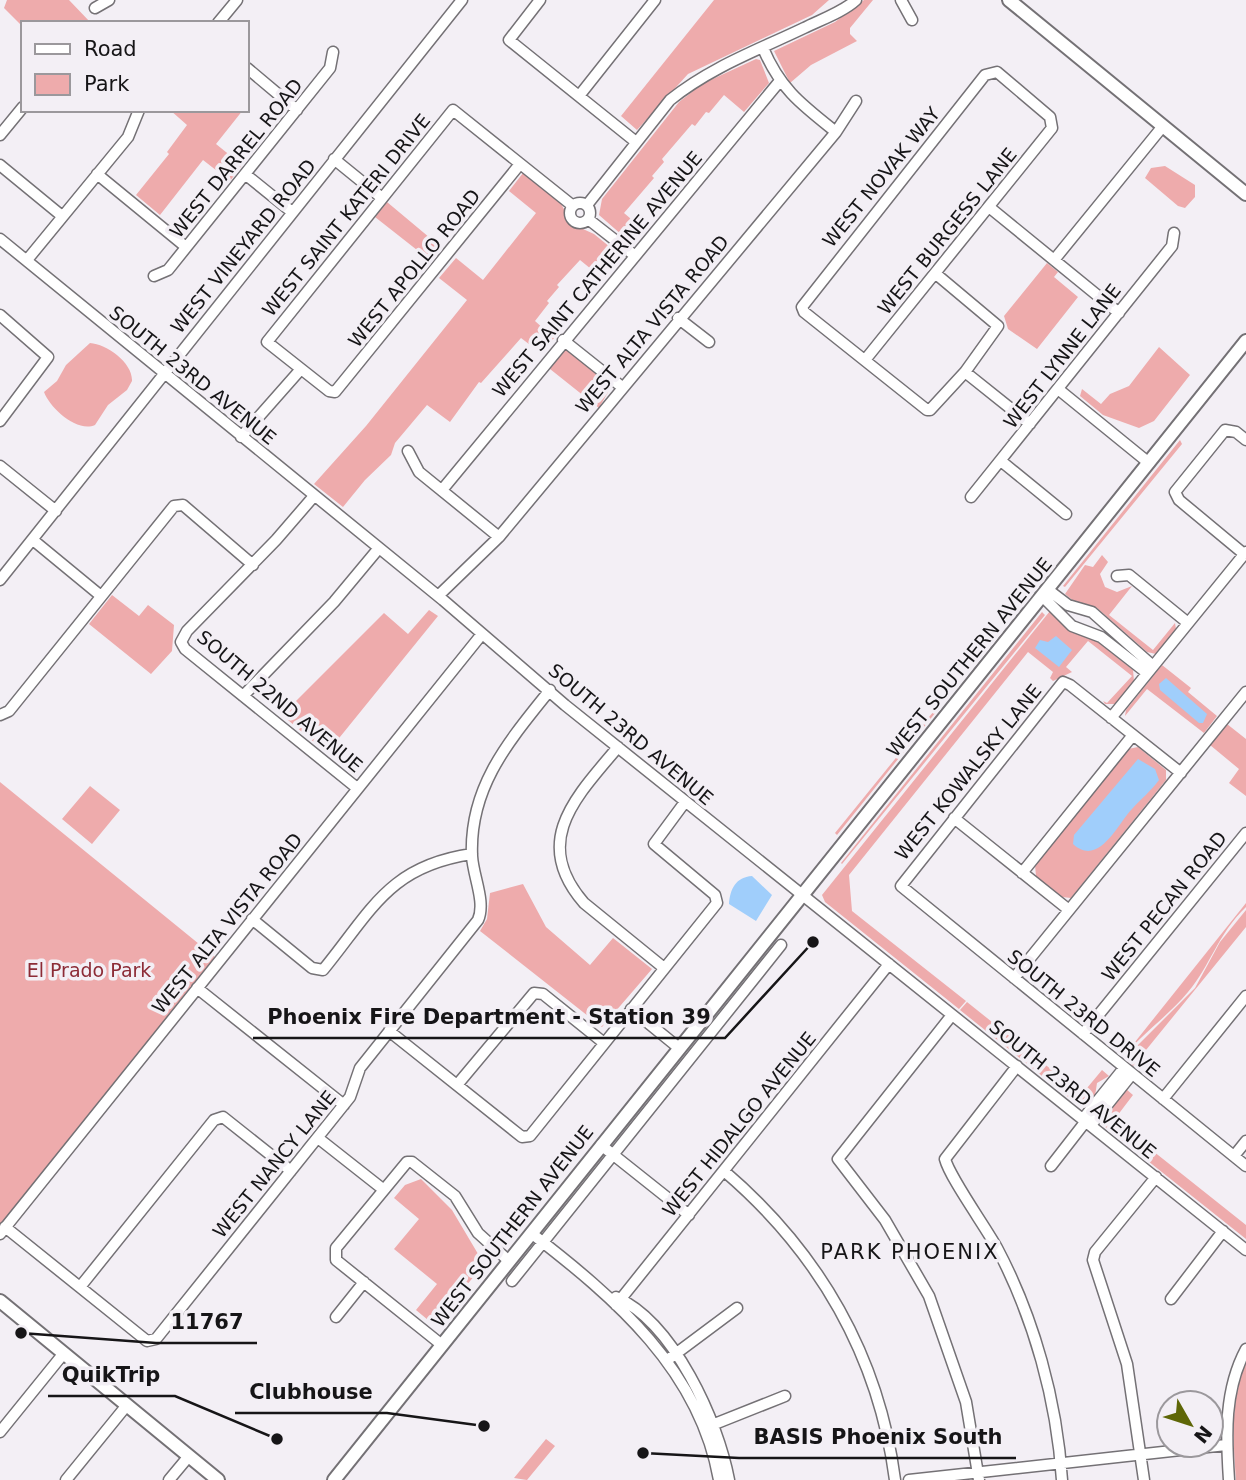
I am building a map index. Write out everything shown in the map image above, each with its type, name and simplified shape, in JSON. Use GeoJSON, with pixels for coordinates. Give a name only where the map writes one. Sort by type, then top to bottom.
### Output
{"type":"FeatureCollection","features":[{"type":"Feature","properties":{"kind":"main road"},"geometry":{"type":"LineString","coordinates":[[1009,0],[1246,194]]}},
{"type":"Feature","properties":{"kind":"main road","name":"WEST SOUTHERN AVENUE"},"geometry":{"type":"LineString","coordinates":[[334,1480],[1246,341]]}},
{"type":"Feature","properties":{"kind":"main road"},"geometry":{"type":"LineString","coordinates":[[1,1303],[218,1480]]}},
{"type":"Feature","properties":{"kind":"street"},"geometry":{"type":"LineString","coordinates":[[95,8],[109,0]]}},
{"type":"Feature","properties":{"kind":"street"},"geometry":{"type":"LineString","coordinates":[[220,21],[237,0]]}},
{"type":"Feature","properties":{"kind":"street","name":"WEST VINEYARD ROAD"},"geometry":{"type":"LineString","coordinates":[[0,580],[462,0]]}},
{"type":"Feature","properties":{"kind":"street"},"geometry":{"type":"LineString","coordinates":[[540,0],[509,40],[636,142]]}},
{"type":"Feature","properties":{"kind":"street"},"geometry":{"type":"LineString","coordinates":[[579,96],[655,0]]}},
{"type":"Feature","properties":{"kind":"street"},"geometry":{"type":"LineString","coordinates":[[587,205],[670,100],[710,71],[763,48],[845,3],[856,0]]}},
{"type":"Feature","properties":{"kind":"street"},"geometry":{"type":"LineString","coordinates":[[901,0],[912,20]]}},
{"type":"Feature","properties":{"kind":"street"},"geometry":{"type":"LineString","coordinates":[[763,48],[779,82],[795,100],[836,132]]}},
{"type":"Feature","properties":{"kind":"street","name":"WEST DARREL ROAD"},"geometry":{"type":"LineString","coordinates":[[154,276],[168,270],[297,110],[330,68],[333,52]]}},
{"type":"Feature","properties":{"kind":"street"},"geometry":{"type":"LineString","coordinates":[[248,69],[297,110]]}},
{"type":"Feature","properties":{"kind":"street","name":"WEST NOVAK WAY"},"geometry":{"type":"LineString","coordinates":[[865,360],[802,307],[804,301],[990,72],[997,72],[1053,121]]}},
{"type":"Feature","properties":{"kind":"street","name":"WEST SAINT CATHERINE AVENUE"},"geometry":{"type":"LineString","coordinates":[[442,490],[563,340],[779,82]]}},
{"type":"Feature","properties":{"kind":"street","name":"WEST ALTA VISTA ROAD"},"geometry":{"type":"LineString","coordinates":[[440,598],[499,537],[678,318],[836,132],[856,100]]}},
{"type":"Feature","properties":{"kind":"street"},"geometry":{"type":"LineString","coordinates":[[0,135],[21,109]]}},
{"type":"Feature","properties":{"kind":"street","name":"WEST SAINT KATERI DRIVE"},"geometry":{"type":"LineString","coordinates":[[301,369],[267,342],[453,110],[520,164]]}},
{"type":"Feature","properties":{"kind":"street"},"geometry":{"type":"LineString","coordinates":[[27,260],[128,137],[138,112]]}},
{"type":"Feature","properties":{"kind":"street","name":"WEST BURGESS LANE"},"geometry":{"type":"LineString","coordinates":[[865,360],[1052,128],[1053,121]]}},
{"type":"Feature","properties":{"kind":"street"},"geometry":{"type":"LineString","coordinates":[[1054,260],[1163,127]]}},
{"type":"Feature","properties":{"kind":"street"},"geometry":{"type":"LineString","coordinates":[[334,159],[382,198]]}},
{"type":"Feature","properties":{"kind":"street"},"geometry":{"type":"LineString","coordinates":[[520,164],[573,206]]}},
{"type":"Feature","properties":{"kind":"street","name":"WEST APOLLO ROAD"},"geometry":{"type":"LineString","coordinates":[[301,369],[333,393],[520,164]]}},
{"type":"Feature","properties":{"kind":"street"},"geometry":{"type":"LineString","coordinates":[[0,165],[62,216]]}},
{"type":"Feature","properties":{"kind":"street"},"geometry":{"type":"LineString","coordinates":[[97,174],[186,247]]}},
{"type":"Feature","properties":{"kind":"street"},"geometry":{"type":"LineString","coordinates":[[245,174],[292,212]]}},
{"type":"Feature","properties":{"kind":"street"},"geometry":{"type":"LineString","coordinates":[[579,202],[587,205],[590,211],[589,219],[582,223],[574,221],[570,214],[573,206],[579,202]]}},
{"type":"Feature","properties":{"kind":"street"},"geometry":{"type":"LineString","coordinates":[[989,207],[1119,313]]}},
{"type":"Feature","properties":{"kind":"street"},"geometry":{"type":"LineString","coordinates":[[589,219],[634,255]]}},
{"type":"Feature","properties":{"kind":"street","name":"WEST LYNNE LANE"},"geometry":{"type":"LineString","coordinates":[[971,497],[1172,246],[1174,233]]}},
{"type":"Feature","properties":{"kind":"street","name":"SOUTH 23RD AVENUE"},"geometry":{"type":"LineString","coordinates":[[0,239],[685,802],[1246,1250]]}},
{"type":"Feature","properties":{"kind":"street"},"geometry":{"type":"LineString","coordinates":[[865,360],[930,411],[965,372],[998,326],[936,274]]}},
{"type":"Feature","properties":{"kind":"street"},"geometry":{"type":"LineString","coordinates":[[0,315],[48,357],[47,363],[0,421]]}},
{"type":"Feature","properties":{"kind":"street"},"geometry":{"type":"LineString","coordinates":[[678,318],[709,342]]}},
{"type":"Feature","properties":{"kind":"street"},"geometry":{"type":"LineString","coordinates":[[563,340],[622,387]]}},
{"type":"Feature","properties":{"kind":"street"},"geometry":{"type":"LineString","coordinates":[[244,439],[270,412],[272,404],[301,369]]}},
{"type":"Feature","properties":{"kind":"street"},"geometry":{"type":"LineString","coordinates":[[965,372],[1030,424]]}},
{"type":"Feature","properties":{"kind":"street"},"geometry":{"type":"LineString","coordinates":[[1058,389],[1149,463]]}},
{"type":"Feature","properties":{"kind":"street"},"geometry":{"type":"LineString","coordinates":[[1181,773],[1111,718],[1245,553],[1180,502],[1175,492],[1225,430],[1236,432],[1246,440]]}},
{"type":"Feature","properties":{"kind":"street"},"geometry":{"type":"LineString","coordinates":[[408,451],[419,472],[499,537]]}},
{"type":"Feature","properties":{"kind":"street"},"geometry":{"type":"LineString","coordinates":[[1001,461],[1066,514]]}},
{"type":"Feature","properties":{"kind":"street"},"geometry":{"type":"LineString","coordinates":[[0,466],[56,510]]}},
{"type":"Feature","properties":{"kind":"street"},"geometry":{"type":"LineString","coordinates":[[2,715],[172,508],[178,504],[220,535],[253,565],[314,496]]}},
{"type":"Feature","properties":{"kind":"street"},"geometry":{"type":"LineString","coordinates":[[33,540],[101,596]]}},
{"type":"Feature","properties":{"kind":"street"},"geometry":{"type":"LineString","coordinates":[[243,696],[334,602],[379,548]]}},
{"type":"Feature","properties":{"kind":"street","name":"SOUTH 22ND AVENUE"},"geometry":{"type":"LineString","coordinates":[[253,565],[212,603],[181,642],[185,649],[357,788]]}},
{"type":"Feature","properties":{"kind":"street"},"geometry":{"type":"LineString","coordinates":[[1117,576],[1129,575],[1188,623]]}},
{"type":"Feature","properties":{"kind":"street"},"geometry":{"type":"LineString","coordinates":[[1045,593],[1072,626],[1103,638],[1150,669]]}},
{"type":"Feature","properties":{"kind":"street"},"geometry":{"type":"LineString","coordinates":[[1045,593],[1068,605],[1092,612],[1150,669]]}},
{"type":"Feature","properties":{"kind":"street","name":"WEST ALTA VISTA ROAD"},"geometry":{"type":"LineString","coordinates":[[3,1230],[482,634]]}},
{"type":"Feature","properties":{"kind":"street","name":"WEST KOWALSKY LANE"},"geometry":{"type":"LineString","coordinates":[[901,886],[1065,682],[1111,718]]}},
{"type":"Feature","properties":{"kind":"street"},"geometry":{"type":"LineString","coordinates":[[252,919],[312,968],[323,970],[402,877],[440,859],[472,854],[474,822],[490,770],[550,690]]}},
{"type":"Feature","properties":{"kind":"street"},"geometry":{"type":"LineString","coordinates":[[1014,978],[1246,692]]}},
{"type":"Feature","properties":{"kind":"street"},"geometry":{"type":"LineString","coordinates":[[1022,873],[1133,735]]}},
{"type":"Feature","properties":{"kind":"street"},"geometry":{"type":"LineString","coordinates":[[618,747],[574,800],[566,814],[560,839],[562,865],[574,892],[664,968]]}},
{"type":"Feature","properties":{"kind":"street"},"geometry":{"type":"LineString","coordinates":[[389,1031],[526,1138],[716,905],[718,899],[654,842],[685,802]]}},
{"type":"Feature","properties":{"kind":"street"},"geometry":{"type":"LineString","coordinates":[[954,818],[1069,909]]}},
{"type":"Feature","properties":{"kind":"street","name":"WEST PECAN ROAD"},"geometry":{"type":"LineString","coordinates":[[1083,1034],[1246,833]]}},
{"type":"Feature","properties":{"kind":"street","name":"WEST NANCY LANE"},"geometry":{"type":"LineString","coordinates":[[80,1287],[147,1340],[156,1339],[344,1105],[353,1091],[360,1068],[479,917],[481,908],[472,854]]}},
{"type":"Feature","properties":{"kind":"street","name":"SOUTH 23RD DRIVE"},"geometry":{"type":"LineString","coordinates":[[901,886],[1246,1166]]}},
{"type":"Feature","properties":{"kind":"street","name":"WEST SOUTHERN AVENUE"},"geometry":{"type":"LineString","coordinates":[[512,1281],[781,944]]}},
{"type":"Feature","properties":{"kind":"street","name":"WEST HIDALGO AVENUE"},"geometry":{"type":"LineString","coordinates":[[619,1302],[889,964]]}},
{"type":"Feature","properties":{"kind":"street"},"geometry":{"type":"LineString","coordinates":[[197,988],[344,1105]]}},
{"type":"Feature","properties":{"kind":"street"},"geometry":{"type":"LineString","coordinates":[[457,1085],[531,994],[540,993],[604,1043]]}},
{"type":"Feature","properties":{"kind":"street"},"geometry":{"type":"LineString","coordinates":[[721,996],[733,1005]]}},
{"type":"Feature","properties":{"kind":"street"},"geometry":{"type":"LineString","coordinates":[[1163,1099],[1246,996]]}},
{"type":"Feature","properties":{"kind":"street"},"geometry":{"type":"LineString","coordinates":[[631,1009],[679,1048]]}},
{"type":"Feature","properties":{"kind":"street"},"geometry":{"type":"LineString","coordinates":[[952,1015],[838,1159],[885,1220],[929,1296],[966,1402],[978,1476]]}},
{"type":"Feature","properties":{"kind":"street"},"geometry":{"type":"LineString","coordinates":[[1017,1066],[946,1159],[998,1250],[1023,1306],[1053,1409],[1062,1480]]}},
{"type":"Feature","properties":{"kind":"street"},"geometry":{"type":"LineString","coordinates":[[1051,1166],[1128,1071]]}},
{"type":"Feature","properties":{"kind":"street"},"geometry":{"type":"LineString","coordinates":[[3,1230],[80,1287],[214,1120],[223,1117],[291,1171]]}},
{"type":"Feature","properties":{"kind":"street"},"geometry":{"type":"LineString","coordinates":[[318,1138],[384,1190]]}},
{"type":"Feature","properties":{"kind":"street"},"geometry":{"type":"LineString","coordinates":[[1234,1156],[1246,1141]]}},
{"type":"Feature","properties":{"kind":"street"},"geometry":{"type":"LineString","coordinates":[[601,1144],[689,1215]]}},
{"type":"Feature","properties":{"kind":"street"},"geometry":{"type":"LineString","coordinates":[[442,1345],[334,1257],[337,1248],[407,1162],[416,1164],[455,1196],[478,1233],[509,1261]]}},
{"type":"Feature","properties":{"kind":"street"},"geometry":{"type":"LineString","coordinates":[[724,1171],[774,1217],[823,1278],[840,1307],[872,1375],[891,1450],[895,1480]]}},
{"type":"Feature","properties":{"kind":"street"},"geometry":{"type":"LineString","coordinates":[[1144,1480],[1143,1454],[1127,1364],[1093,1260],[1095,1252],[1156,1177]]}},
{"type":"Feature","properties":{"kind":"street"},"geometry":{"type":"LineString","coordinates":[[1171,1299],[1223,1231]]}},
{"type":"Feature","properties":{"kind":"street"},"geometry":{"type":"LineString","coordinates":[[531,1233],[619,1302],[671,1357],[709,1426],[729,1480]]}},
{"type":"Feature","properties":{"kind":"street"},"geometry":{"type":"LineString","coordinates":[[336,1317],[364,1282]]}},
{"type":"Feature","properties":{"kind":"street"},"geometry":{"type":"LineString","coordinates":[[671,1357],[737,1308]]}},
{"type":"Feature","properties":{"kind":"street"},"geometry":{"type":"LineString","coordinates":[[1229,1480],[1226,1445],[1231,1392],[1246,1349]]}},
{"type":"Feature","properties":{"kind":"street"},"geometry":{"type":"LineString","coordinates":[[0,1432],[64,1353]]}},
{"type":"Feature","properties":{"kind":"street"},"geometry":{"type":"LineString","coordinates":[[709,1426],[785,1396]]}},
{"type":"Feature","properties":{"kind":"street"},"geometry":{"type":"LineString","coordinates":[[66,1480],[127,1405]]}},
{"type":"Feature","properties":{"kind":"street"},"geometry":{"type":"LineString","coordinates":[[709,1426],[719,1480]]}},
{"type":"Feature","properties":{"kind":"street"},"geometry":{"type":"LineString","coordinates":[[909,1480],[978,1476],[1061,1463],[1226,1445]]}},
{"type":"Feature","properties":{"kind":"street"},"geometry":{"type":"LineString","coordinates":[[169,1480],[189,1455]]}},
{"type":"Feature","properties":{"kind":"green space"},"geometry":{"type":"Polygon","coordinates":[[[7,0],[69,0],[89,21],[21,21],[21,25],[4,8],[7,0]]]}},
{"type":"Feature","properties":{"kind":"green space"},"geometry":{"type":"Polygon","coordinates":[[[714,0],[829,0],[812,15],[688,74],[637,130],[621,116],[714,0]]]}},
{"type":"Feature","properties":{"kind":"green space"},"geometry":{"type":"Polygon","coordinates":[[[864,0],[873,0],[850,28],[850,34],[857,41],[811,65],[790,83],[774,51],[835,22],[864,0]]]}},
{"type":"Feature","properties":{"kind":"green space"},"geometry":{"type":"Polygon","coordinates":[[[756,59],[760,60],[769,83],[744,112],[724,95],[695,126],[692,124],[662,159],[664,162],[652,176],[654,178],[624,213],[644,230],[630,242],[599,215],[602,199],[679,102],[702,84],[756,59]]]}},
{"type":"Feature","properties":{"kind":"green space"},"geometry":{"type":"Polygon","coordinates":[[[172,112],[241,112],[216,144],[242,165],[230,181],[203,160],[160,215],[136,195],[169,154],[167,152],[187,125],[172,112]]]}},
{"type":"Feature","properties":{"kind":"green space"},"geometry":{"type":"Polygon","coordinates":[[[1165,166],[1195,185],[1195,197],[1185,208],[1178,206],[1145,178],[1151,168],[1165,166]]]}},
{"type":"Feature","properties":{"kind":"green space"},"geometry":{"type":"Polygon","coordinates":[[[523,173],[559,200],[572,224],[594,234],[621,256],[602,278],[580,260],[557,285],[559,287],[535,321],[554,338],[542,354],[521,338],[481,383],[479,382],[450,422],[427,405],[395,443],[391,455],[365,480],[343,507],[314,484],[366,426],[467,300],[439,278],[456,258],[483,280],[536,213],[509,191],[523,173]]]}},
{"type":"Feature","properties":{"kind":"green space"},"geometry":{"type":"Polygon","coordinates":[[[387,202],[442,248],[431,261],[375,217],[387,202]]]}},
{"type":"Feature","properties":{"kind":"green space"},"geometry":{"type":"Polygon","coordinates":[[[1047,263],[1058,272],[1054,277],[1078,297],[1037,349],[1008,329],[1004,316],[1047,263]]]}},
{"type":"Feature","properties":{"kind":"green space"},"geometry":{"type":"Polygon","coordinates":[[[90,343],[104,347],[124,361],[132,381],[127,390],[108,405],[95,425],[88,427],[65,418],[44,392],[57,381],[66,365],[90,343]]]}},
{"type":"Feature","properties":{"kind":"green space"},"geometry":{"type":"Polygon","coordinates":[[[1159,347],[1190,375],[1154,421],[1139,428],[1103,415],[1080,396],[1082,389],[1101,404],[1110,394],[1129,386],[1159,347]]]}},
{"type":"Feature","properties":{"kind":"green space"},"geometry":{"type":"Polygon","coordinates":[[[566,348],[612,385],[599,408],[550,369],[566,348]]]}},
{"type":"Feature","properties":{"kind":"green space"},"geometry":{"type":"Polygon","coordinates":[[[1180,440],[1182,444],[1065,587],[1063,586],[1180,440]]]}},
{"type":"Feature","properties":{"kind":"green space"},"geometry":{"type":"Polygon","coordinates":[[[1102,555],[1108,562],[1100,574],[1105,587],[1117,592],[1132,586],[1109,615],[1153,650],[1175,623],[1176,629],[1156,654],[1147,652],[1097,608],[1076,603],[1065,594],[1085,565],[1093,567],[1102,555]]]}},
{"type":"Feature","properties":{"kind":"green space"},"geometry":{"type":"Polygon","coordinates":[[[112,595],[139,616],[148,605],[174,625],[172,651],[151,674],[89,624],[112,595]]]}},
{"type":"Feature","properties":{"kind":"green space"},"geometry":{"type":"Polygon","coordinates":[[[429,610],[438,616],[327,753],[282,715],[384,613],[408,634],[429,610]]]}},
{"type":"Feature","properties":{"kind":"green space"},"geometry":{"type":"Polygon","coordinates":[[[1050,611],[1071,632],[1094,639],[1133,670],[1134,681],[1115,704],[1105,704],[1103,701],[1107,703],[1132,676],[1088,641],[1066,667],[1072,672],[1053,681],[1050,678],[1053,672],[1028,652],[849,875],[852,911],[966,1001],[959,1009],[825,902],[822,895],[1050,611]]]}},
{"type":"Feature","properties":{"kind":"green space"},"geometry":{"type":"Polygon","coordinates":[[[1042,612],[1045,615],[842,864],[841,863],[1042,612]]]}},
{"type":"Feature","properties":{"kind":"green space"},"geometry":{"type":"Polygon","coordinates":[[[1162,665],[1191,688],[1188,692],[1217,716],[1204,733],[1147,689],[1125,716],[1126,710],[1162,665]]]}},
{"type":"Feature","properties":{"kind":"green space"},"geometry":{"type":"Polygon","coordinates":[[[938,706],[940,707],[837,835],[835,833],[938,706]]]}},
{"type":"Feature","properties":{"kind":"green space"},"geometry":{"type":"Polygon","coordinates":[[[1227,724],[1246,739],[1246,796],[1229,783],[1239,769],[1210,745],[1227,724]]]}},
{"type":"Feature","properties":{"kind":"green space"},"geometry":{"type":"Polygon","coordinates":[[[1138,747],[1166,770],[1166,780],[1071,898],[1062,897],[1036,876],[1035,865],[1128,749],[1138,747]]]}},
{"type":"Feature","properties":{"kind":"green space","name":"El Prado Park"},"geometry":{"type":"Polygon","coordinates":[[[0,782],[215,957],[0,1225],[0,782]]]}},
{"type":"Feature","properties":{"kind":"green space"},"geometry":{"type":"Polygon","coordinates":[[[90,786],[120,810],[92,844],[62,819],[90,786]]]}},
{"type":"Feature","properties":{"kind":"green space"},"geometry":{"type":"Polygon","coordinates":[[[523,884],[546,927],[590,965],[613,938],[652,969],[602,1027],[480,931],[487,919],[490,893],[523,884]]]}},
{"type":"Feature","properties":{"kind":"green space"},"geometry":{"type":"Polygon","coordinates":[[[1246,903],[1246,907],[1228,928],[1188,992],[1123,1057],[1246,903]]]}},
{"type":"Feature","properties":{"kind":"green space"},"geometry":{"type":"Polygon","coordinates":[[[1246,910],[1246,927],[1133,1066],[1124,1059],[1195,988],[1220,942],[1246,910]]]}},
{"type":"Feature","properties":{"kind":"green space"},"geometry":{"type":"Polygon","coordinates":[[[967,1002],[1082,1094],[1102,1070],[1109,1076],[1097,1083],[1095,1096],[1088,1105],[1077,1104],[960,1010],[967,1002]]]}},
{"type":"Feature","properties":{"kind":"green space"},"geometry":{"type":"Polygon","coordinates":[[[1126,1089],[1133,1095],[1114,1120],[1246,1225],[1246,1239],[1104,1126],[1102,1117],[1126,1089]]]}},
{"type":"Feature","properties":{"kind":"green space"},"geometry":{"type":"Polygon","coordinates":[[[421,1179],[452,1210],[484,1264],[434,1325],[416,1310],[437,1284],[394,1249],[419,1219],[394,1198],[405,1185],[421,1179]]]}},
{"type":"Feature","properties":{"kind":"green space"},"geometry":{"type":"Polygon","coordinates":[[[1246,1362],[1246,1480],[1236,1480],[1235,1406],[1246,1362]]]}},
{"type":"Feature","properties":{"kind":"green space"},"geometry":{"type":"Polygon","coordinates":[[[546,1439],[555,1446],[527,1480],[514,1478],[546,1439]]]}},
{"type":"Feature","properties":{"kind":"water"},"geometry":{"type":"Polygon","coordinates":[[[1056,636],[1072,650],[1059,667],[1035,648],[1040,640],[1048,642],[1056,636]]]}},
{"type":"Feature","properties":{"kind":"water"},"geometry":{"type":"Polygon","coordinates":[[[1166,678],[1207,714],[1203,723],[1199,723],[1160,690],[1159,684],[1166,678]]]}},
{"type":"Feature","properties":{"kind":"water"},"geometry":{"type":"Polygon","coordinates":[[[1138,759],[1155,769],[1159,780],[1099,847],[1091,851],[1082,850],[1073,844],[1074,835],[1138,759]]]}},
{"type":"Feature","properties":{"kind":"water"},"geometry":{"type":"Polygon","coordinates":[[[752,876],[772,895],[756,921],[729,904],[731,893],[738,881],[752,876]]]}},
{"type":"Feature","properties":{"kind":"place","name":"Phoenix Fire Department - Station 39"},"geometry":{"type":"Point","coordinates":[813,942]}},
{"type":"Feature","properties":{"kind":"place","name":"11767"},"geometry":{"type":"Point","coordinates":[21,1333]}},
{"type":"Feature","properties":{"kind":"place","name":"Clubhouse"},"geometry":{"type":"Point","coordinates":[484,1426]}},
{"type":"Feature","properties":{"kind":"place","name":"QuikTrip"},"geometry":{"type":"Point","coordinates":[277,1439]}},
{"type":"Feature","properties":{"kind":"place","name":"BASIS Phoenix South"},"geometry":{"type":"Point","coordinates":[643,1453]}},
{"type":"Feature","properties":{"kind":"district","name":"PARK PHOENIX"},"geometry":{"type":"Point","coordinates":[910,1252]}}]}
